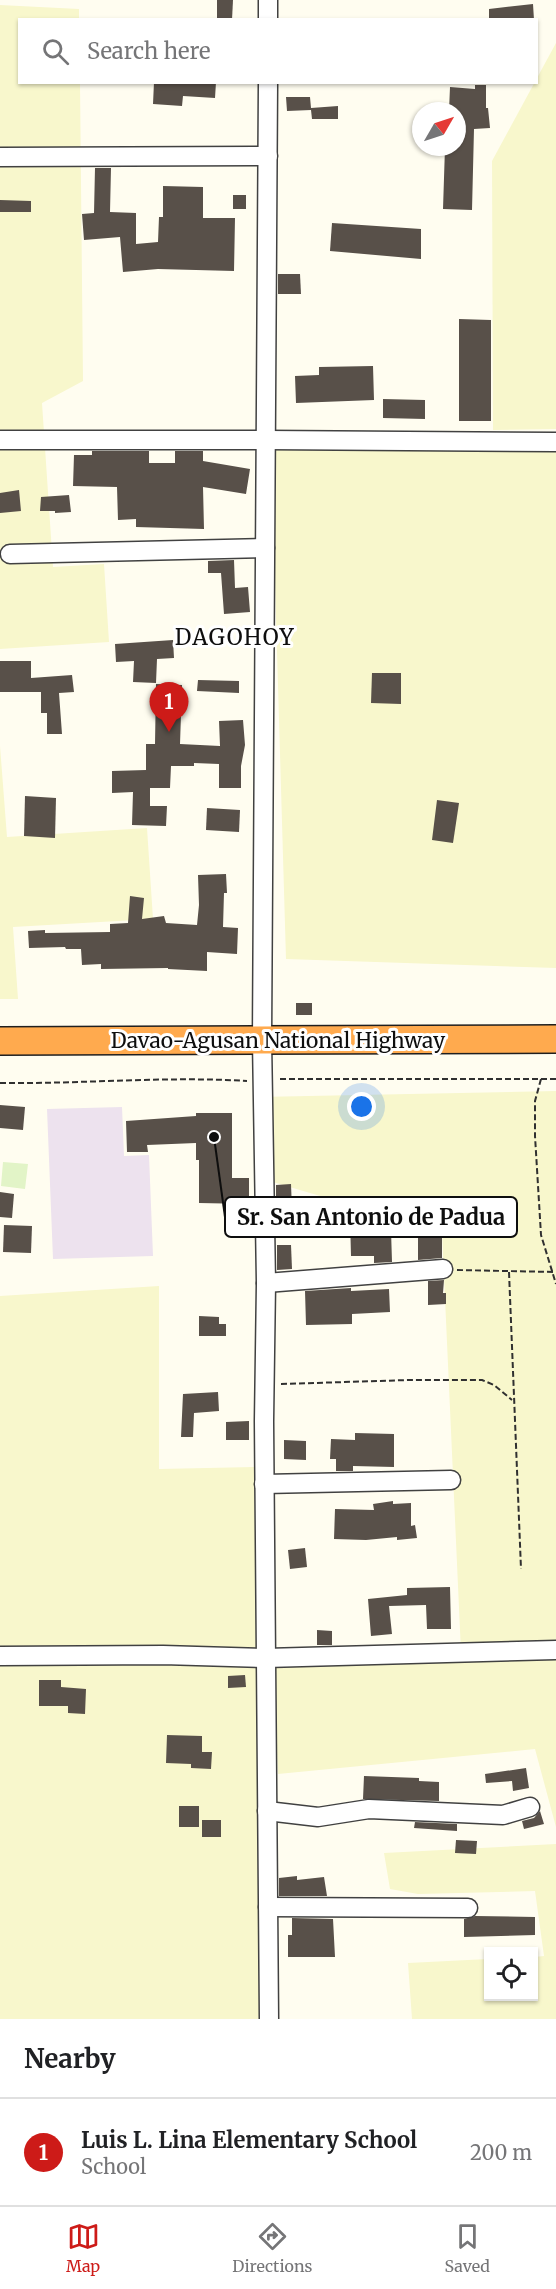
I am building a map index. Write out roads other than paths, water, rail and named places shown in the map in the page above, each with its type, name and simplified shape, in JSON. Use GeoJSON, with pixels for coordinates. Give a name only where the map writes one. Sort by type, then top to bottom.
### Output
{"type":"FeatureCollection","features":[{"type":"Feature","properties":{"kind":"highway","name":"Davao-Agusan National Highway"},"geometry":{"type":"LineString","coordinates":[[0,1041],[556,1039]]}},
{"type":"Feature","properties":{"kind":"street"},"geometry":{"type":"LineString","coordinates":[[268,0],[268,18]]}},
{"type":"Feature","properties":{"kind":"street"},"geometry":{"type":"LineString","coordinates":[[268,84],[262,1040],[266,1283],[264,1484],[269,2019]]}},
{"type":"Feature","properties":{"kind":"street"},"geometry":{"type":"LineString","coordinates":[[0,157],[268,156]]}},
{"type":"Feature","properties":{"kind":"street"},"geometry":{"type":"LineString","coordinates":[[0,440],[556,442]]}},
{"type":"Feature","properties":{"kind":"street"},"geometry":{"type":"LineString","coordinates":[[10,554],[265,548]]}},
{"type":"Feature","properties":{"kind":"street"},"geometry":{"type":"LineString","coordinates":[[266,1283],[443,1269]]}},
{"type":"Feature","properties":{"kind":"street"},"geometry":{"type":"LineString","coordinates":[[264,1484],[451,1480]]}},
{"type":"Feature","properties":{"kind":"street"},"geometry":{"type":"LineString","coordinates":[[0,1656],[163,1655],[266,1658],[556,1650]]}},
{"type":"Feature","properties":{"kind":"street"},"geometry":{"type":"LineString","coordinates":[[267,1811],[318,1817],[369,1809],[503,1815],[530,1807]]}},
{"type":"Feature","properties":{"kind":"street"},"geometry":{"type":"LineString","coordinates":[[268,1907],[468,1908]]}},
{"type":"Feature","properties":{"kind":"place","name":"Luis L. Lina Elementary School"},"geometry":{"type":"Point","coordinates":[169,732]}},
{"type":"Feature","properties":{"kind":"place","name":"Sr. San Antonio de Padua"},"geometry":{"type":"Point","coordinates":[214,1137]}},
{"type":"Feature","properties":{"kind":"district","name":"DAGOHOY"},"geometry":{"type":"Point","coordinates":[235,637]}}]}
